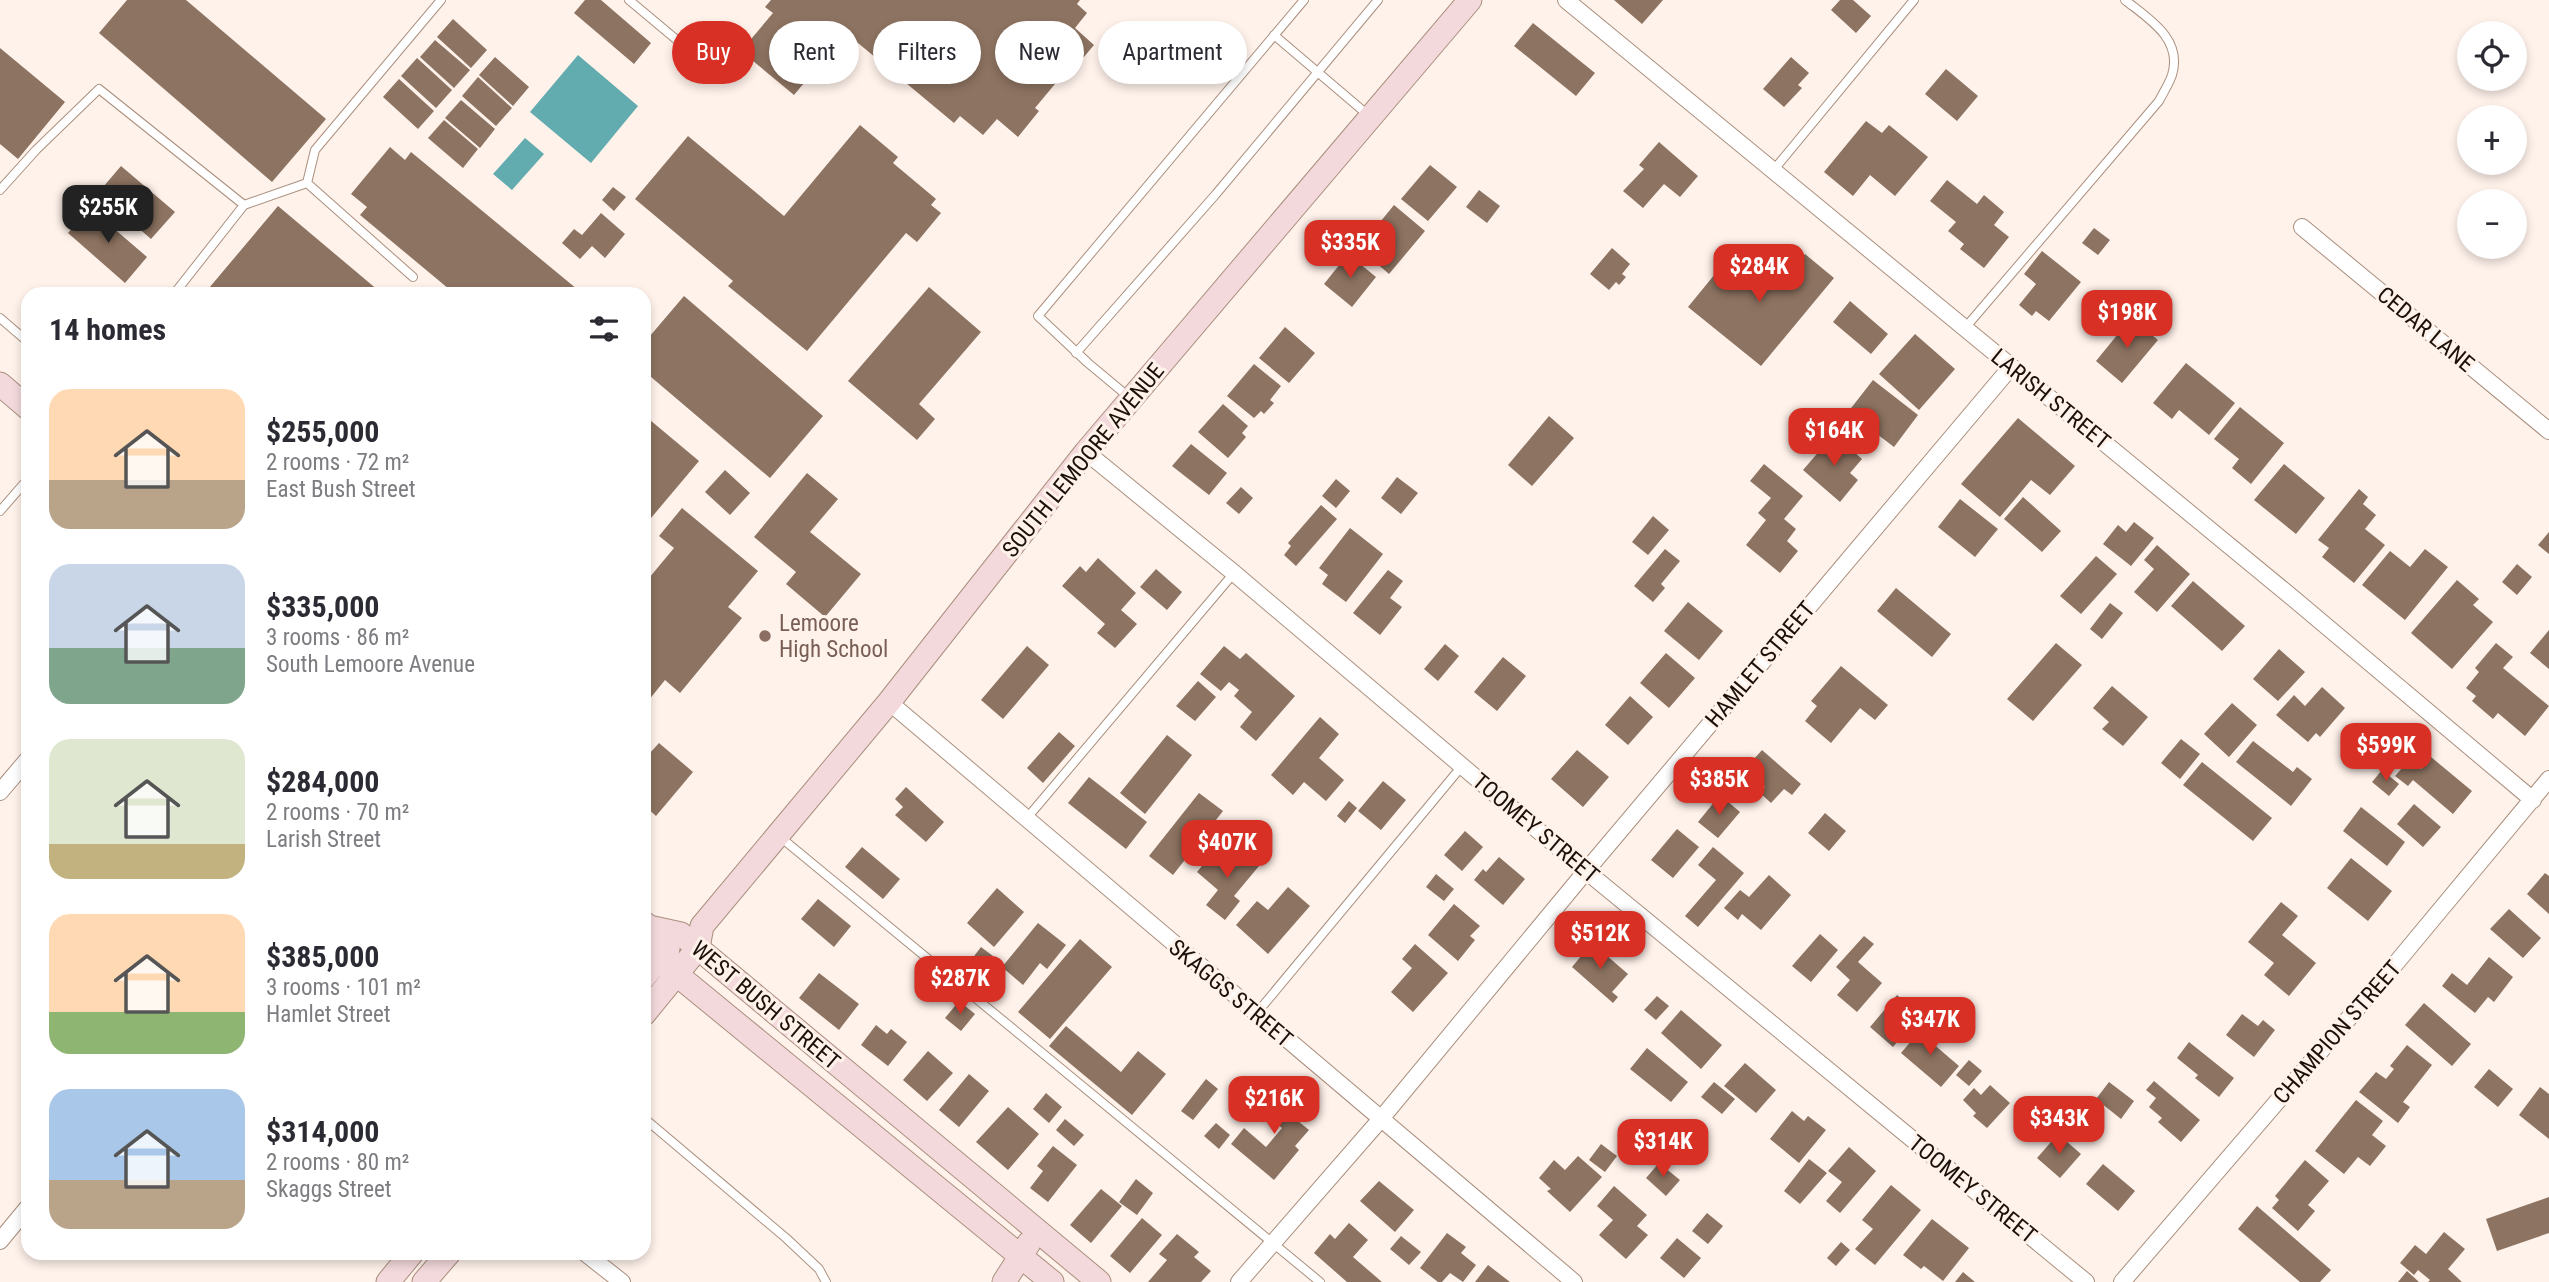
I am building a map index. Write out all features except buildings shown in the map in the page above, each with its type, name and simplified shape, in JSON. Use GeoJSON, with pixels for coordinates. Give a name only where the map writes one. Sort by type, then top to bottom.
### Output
{"type":"FeatureCollection","features":[{"type":"Feature","properties":{"kind":"main road","name":"SOUTH LEMOORE AVENUE"},"geometry":{"type":"LineString","coordinates":[[667,967],[890,702],[1086,452],[1470,0]]}},
{"type":"Feature","properties":{"kind":"main road"},"geometry":{"type":"LineString","coordinates":[[0,384],[21,402]]}},
{"type":"Feature","properties":{"kind":"main road","name":"WEST BUSH STREET"},"geometry":{"type":"LineString","coordinates":[[651,926],[694,936],[1099,1282]]}},
{"type":"Feature","properties":{"kind":"main road","name":"WEST BUSH STREET"},"geometry":{"type":"LineString","coordinates":[[651,935],[667,967],[1049,1281]]}},
{"type":"Feature","properties":{"kind":"main road"},"geometry":{"type":"LineString","coordinates":[[651,974],[667,967]]}},
{"type":"Feature","properties":{"kind":"main road"},"geometry":{"type":"LineString","coordinates":[[651,1000],[667,967]]}},
{"type":"Feature","properties":{"kind":"main road"},"geometry":{"type":"LineString","coordinates":[[1004,1282],[1019,1255],[1039,1231]]}},
{"type":"Feature","properties":{"kind":"main road"},"geometry":{"type":"LineString","coordinates":[[1049,1281],[1066,1255]]}},
{"type":"Feature","properties":{"kind":"main road"},"geometry":{"type":"LineString","coordinates":[[388,1282],[406,1260]]}},
{"type":"Feature","properties":{"kind":"main road"},"geometry":{"type":"LineString","coordinates":[[424,1282],[443,1260]]}},
{"type":"Feature","properties":{"kind":"street","name":"LARISH STREET"},"geometry":{"type":"LineString","coordinates":[[1566,0],[2288,594],[2533,800]]}},
{"type":"Feature","properties":{"kind":"street","name":"CEDAR LANE"},"geometry":{"type":"LineString","coordinates":[[2302,227],[2549,430]]}},
{"type":"Feature","properties":{"kind":"street","name":"HAMLET STREET"},"geometry":{"type":"LineString","coordinates":[[1239,1282],[1380,1120],[2011,367]]}},
{"type":"Feature","properties":{"kind":"street","name":"TOOMEY STREET"},"geometry":{"type":"LineString","coordinates":[[1086,452],[1234,573],[1586,871],[2086,1282]]}},
{"type":"Feature","properties":{"kind":"street","name":"SKAGGS STREET"},"geometry":{"type":"LineString","coordinates":[[890,702],[1574,1282]]}},
{"type":"Feature","properties":{"kind":"street"},"geometry":{"type":"LineString","coordinates":[[0,792],[21,767]]}},
{"type":"Feature","properties":{"kind":"street","name":"CHAMPION STREET"},"geometry":{"type":"LineString","coordinates":[[2122,1282],[2392,968],[2549,779]]}},
{"type":"Feature","properties":{"kind":"street"},"geometry":{"type":"LineString","coordinates":[[0,1241],[21,1216]]}},
{"type":"Feature","properties":{"kind":"street"},"geometry":{"type":"LineString","coordinates":[[594,1260],[622,1282]]}},
{"type":"Feature","properties":{"kind":"lane"},"geometry":{"type":"LineString","coordinates":[[307,183],[315,150],[441,0]]}},
{"type":"Feature","properties":{"kind":"lane"},"geometry":{"type":"LineString","coordinates":[[629,0],[672,36]]}},
{"type":"Feature","properties":{"kind":"lane"},"geometry":{"type":"LineString","coordinates":[[1131,399],[1076,353],[1038,316],[1304,0]]}},
{"type":"Feature","properties":{"kind":"lane"},"geometry":{"type":"LineString","coordinates":[[1076,353],[1216,194],[1378,0]]}},
{"type":"Feature","properties":{"kind":"lane"},"geometry":{"type":"LineString","coordinates":[[1772,172],[1914,0]]}},
{"type":"Feature","properties":{"kind":"lane"},"geometry":{"type":"LineString","coordinates":[[1965,328],[2158,101],[2172,76],[2175,56],[2169,39],[2158,26],[2124,0]]}},
{"type":"Feature","properties":{"kind":"lane"},"geometry":{"type":"LineString","coordinates":[[1274,35],[1370,117]]}},
{"type":"Feature","properties":{"kind":"lane"},"geometry":{"type":"LineString","coordinates":[[0,190],[36,150],[99,89],[244,205]]}},
{"type":"Feature","properties":{"kind":"lane"},"geometry":{"type":"LineString","coordinates":[[177,287],[244,205],[307,183]]}},
{"type":"Feature","properties":{"kind":"lane"},"geometry":{"type":"LineString","coordinates":[[307,183],[413,277]]}},
{"type":"Feature","properties":{"kind":"lane"},"geometry":{"type":"LineString","coordinates":[[0,318],[21,336]]}},
{"type":"Feature","properties":{"kind":"lane"},"geometry":{"type":"LineString","coordinates":[[0,511],[21,487]]}},
{"type":"Feature","properties":{"kind":"lane"},"geometry":{"type":"LineString","coordinates":[[1027,818],[1234,573]]}},
{"type":"Feature","properties":{"kind":"lane"},"geometry":{"type":"LineString","coordinates":[[1256,1014],[1462,766]]}},
{"type":"Feature","properties":{"kind":"lane"},"geometry":{"type":"LineString","coordinates":[[778,835],[1320,1282]]}},
{"type":"Feature","properties":{"kind":"lane"},"geometry":{"type":"LineString","coordinates":[[651,1124],[786,1238],[820,1269],[826,1282]]}},
{"type":"Feature","properties":{"kind":"water"},"geometry":{"type":"Polygon","coordinates":[[[578,55],[638,106],[591,163],[530,112],[578,55]]]}},
{"type":"Feature","properties":{"kind":"water"},"geometry":{"type":"Polygon","coordinates":[[[525,138],[544,154],[512,190],[493,174],[525,138]]]}},
{"type":"Feature","properties":{"kind":"place","name":"Lemoore High School"},"geometry":{"type":"Point","coordinates":[765,636]}}]}
